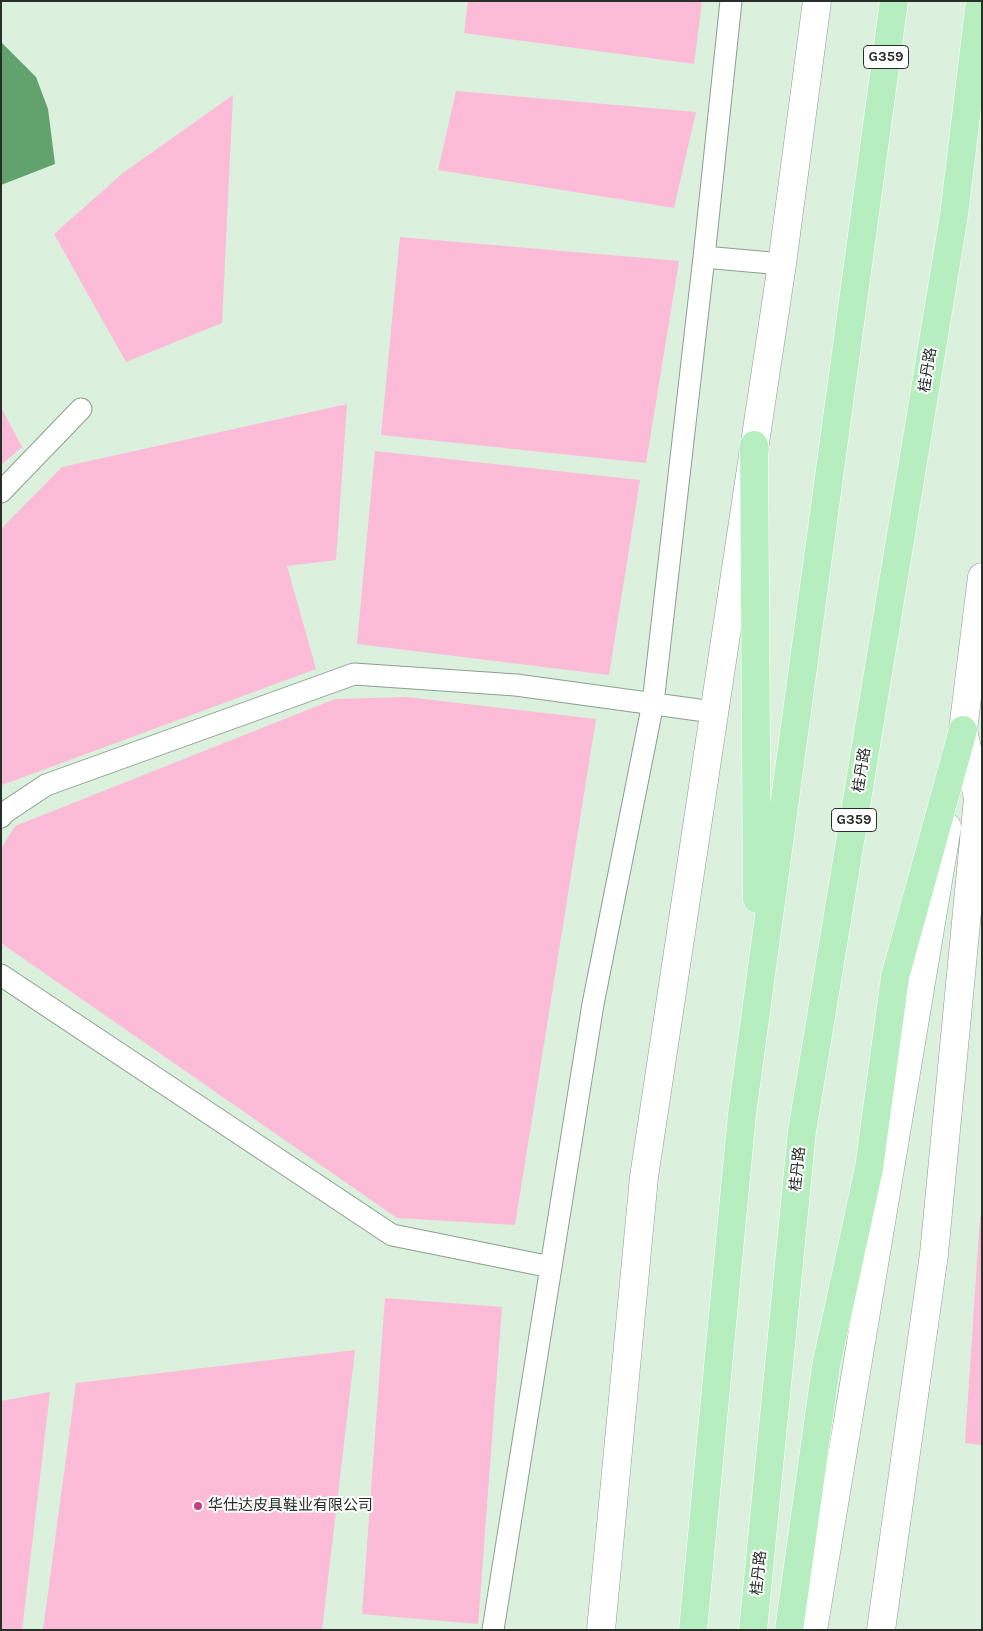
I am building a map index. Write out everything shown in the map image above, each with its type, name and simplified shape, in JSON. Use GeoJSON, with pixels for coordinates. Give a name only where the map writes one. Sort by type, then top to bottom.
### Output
{"type":"FeatureCollection","features":[{"type":"Feature","properties":{"kind":"highway","name":"G359"},"geometry":{"type":"LineString","coordinates":[[693,1630],[742,1114],[894,1]]}},
{"type":"Feature","properties":{"kind":"highway","name":"桂丹路"},"geometry":{"type":"LineString","coordinates":[[753,1630],[802,1131],[954,215],[980,1]]}},
{"type":"Feature","properties":{"kind":"highway"},"geometry":{"type":"LineString","coordinates":[[754,445],[758,1001]]}},
{"type":"Feature","properties":{"kind":"highway"},"geometry":{"type":"LineString","coordinates":[[789,1630],[826,1366],[869,1168],[895,977],[963,730]]}},
{"type":"Feature","properties":{"kind":"main road"},"geometry":{"type":"LineString","coordinates":[[601,1630],[644,1177],[782,264],[817,1]]}},
{"type":"Feature","properties":{"kind":"main road"},"geometry":{"type":"LineString","coordinates":[[813,1630],[963,730],[982,577]]}},
{"type":"Feature","properties":{"kind":"main road"},"geometry":{"type":"LineString","coordinates":[[881,1630],[934,1254],[978,798],[963,730]]}},
{"type":"Feature","properties":{"kind":"street"},"geometry":{"type":"LineString","coordinates":[[493,1630],[593,1004],[653,703],[731,1]]}},
{"type":"Feature","properties":{"kind":"street"},"geometry":{"type":"LineString","coordinates":[[704,257],[782,264]]}},
{"type":"Feature","properties":{"kind":"street"},"geometry":{"type":"LineString","coordinates":[[1,492],[81,410]]}},
{"type":"Feature","properties":{"kind":"street"},"geometry":{"type":"LineString","coordinates":[[1,817],[4,813],[46,785],[354,674],[516,685],[714,712]]}},
{"type":"Feature","properties":{"kind":"street"},"geometry":{"type":"LineString","coordinates":[[1,975],[392,1235],[551,1266]]}},
{"type":"Feature","properties":{"kind":"shaded area"},"geometry":{"type":"Polygon","coordinates":[[[1,42],[36,77],[48,109],[55,164],[1,185],[1,42]]]}},
{"type":"Feature","properties":{"kind":"building"},"geometry":{"type":"Polygon","coordinates":[[[468,1],[702,1],[694,64],[464,33],[468,1]]]}},
{"type":"Feature","properties":{"kind":"building"},"geometry":{"type":"Polygon","coordinates":[[[456,91],[696,112],[674,208],[438,170],[456,91]]]}},
{"type":"Feature","properties":{"kind":"building"},"geometry":{"type":"Polygon","coordinates":[[[233,95],[222,323],[126,362],[54,234],[123,173],[233,95]]]}},
{"type":"Feature","properties":{"kind":"building"},"geometry":{"type":"Polygon","coordinates":[[[400,237],[679,261],[646,463],[381,435],[400,237]]]}},
{"type":"Feature","properties":{"kind":"building"},"geometry":{"type":"Polygon","coordinates":[[[347,404],[336,560],[287,566],[316,669],[2,785],[1,529],[62,467],[347,404]]]}},
{"type":"Feature","properties":{"kind":"building"},"geometry":{"type":"Polygon","coordinates":[[[1,407],[22,447],[1,465],[1,407]]]}},
{"type":"Feature","properties":{"kind":"building"},"geometry":{"type":"Polygon","coordinates":[[[375,451],[640,480],[609,675],[357,644],[375,451]]]}},
{"type":"Feature","properties":{"kind":"building"},"geometry":{"type":"Polygon","coordinates":[[[407,697],[596,719],[515,1225],[397,1218],[1,943],[1,849],[15,826],[335,699],[407,697]]]}},
{"type":"Feature","properties":{"kind":"building"},"geometry":{"type":"Polygon","coordinates":[[[980,1217],[982,1217],[982,1445],[965,1443],[980,1217]]]}},
{"type":"Feature","properties":{"kind":"building"},"geometry":{"type":"Polygon","coordinates":[[[385,1298],[502,1307],[478,1624],[362,1614],[385,1298]]]}},
{"type":"Feature","properties":{"kind":"building","name":"华仕达皮具鞋业有限公司"},"geometry":{"type":"Polygon","coordinates":[[[355,1350],[322,1630],[43,1630],[76,1383],[355,1350]]]}},
{"type":"Feature","properties":{"kind":"building"},"geometry":{"type":"Polygon","coordinates":[[[50,1392],[22,1630],[1,1630],[1,1401],[50,1392]]]}},
{"type":"Feature","properties":{"kind":"place","name":"华仕达皮具鞋业有限公司"},"geometry":{"type":"Point","coordinates":[198,1506]}}]}
